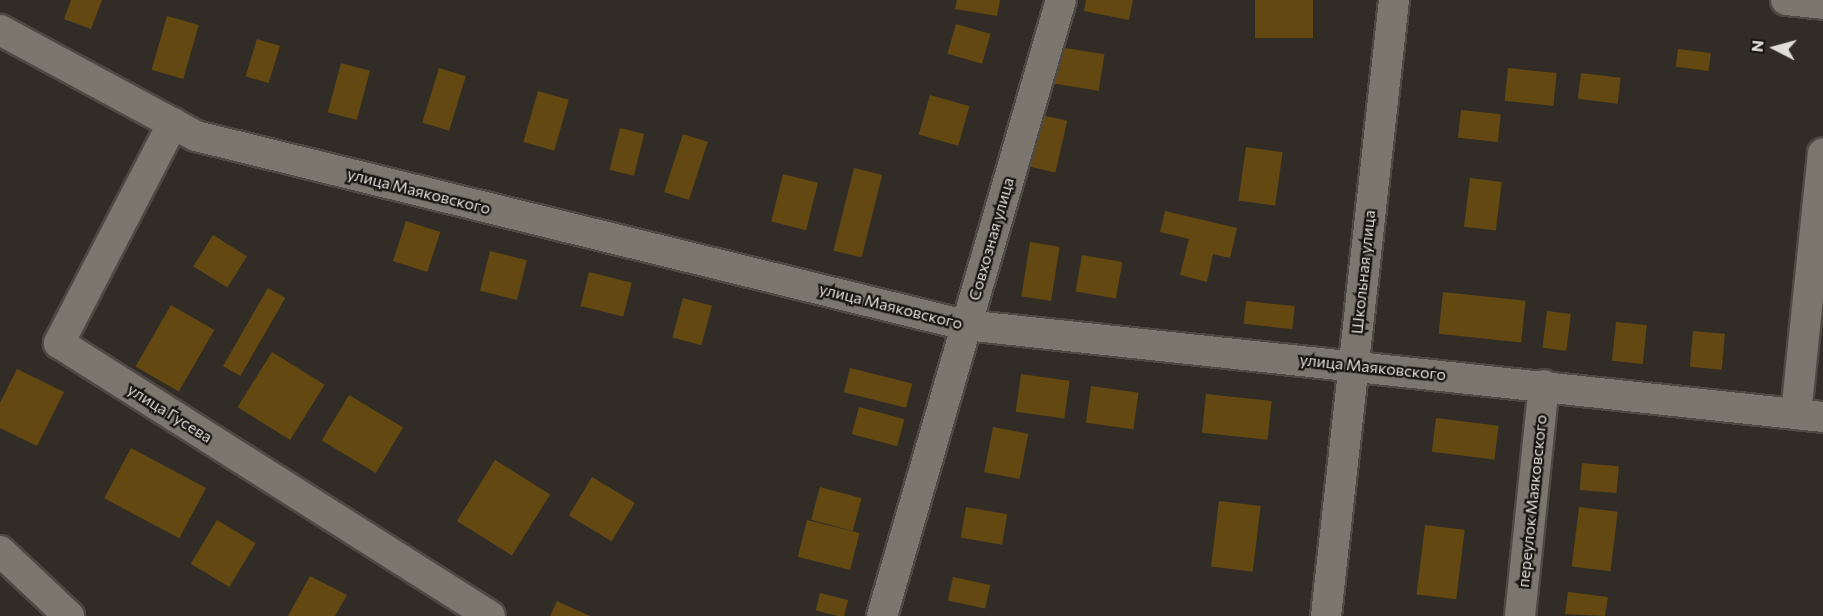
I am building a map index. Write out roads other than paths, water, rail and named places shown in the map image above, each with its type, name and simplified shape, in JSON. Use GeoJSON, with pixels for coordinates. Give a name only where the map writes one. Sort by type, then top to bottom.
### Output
{"type":"FeatureCollection","features":[{"type":"Feature","properties":{"kind":"street","name":"Совхозная улица"},"geometry":{"type":"LineString","coordinates":[[882,616],[1061,0]]}},
{"type":"Feature","properties":{"kind":"street","name":"Школьная улица"},"geometry":{"type":"LineString","coordinates":[[1326,616],[1394,0]]}},
{"type":"Feature","properties":{"kind":"street"},"geometry":{"type":"LineString","coordinates":[[1786,0],[1823,3]]}},
{"type":"Feature","properties":{"kind":"street","name":"улица Маяковского"},"geometry":{"type":"LineString","coordinates":[[0,30],[196,136],[965,325],[1353,365],[1809,416]]}},
{"type":"Feature","properties":{"kind":"street","name":"улица Гусева"},"geometry":{"type":"LineString","coordinates":[[173,123],[59,343],[490,616]]}},
{"type":"Feature","properties":{"kind":"street"},"geometry":{"type":"LineString","coordinates":[[1809,416],[1823,153]]}},
{"type":"Feature","properties":{"kind":"street","name":"переулок Маяковского"},"geometry":{"type":"LineString","coordinates":[[1520,616],[1544,386]]}},
{"type":"Feature","properties":{"kind":"street"},"geometry":{"type":"LineString","coordinates":[[0,551],[69,616]]}}]}
